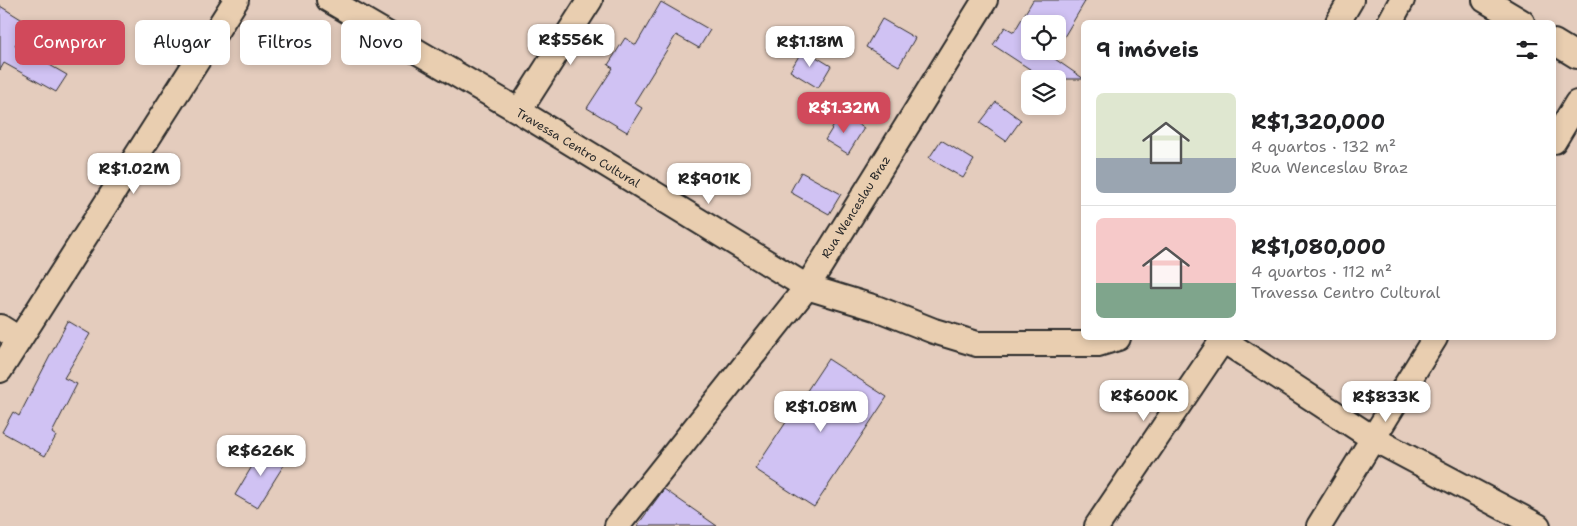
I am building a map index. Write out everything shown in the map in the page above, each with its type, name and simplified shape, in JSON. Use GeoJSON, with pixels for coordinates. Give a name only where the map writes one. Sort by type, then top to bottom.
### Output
{"type":"FeatureCollection","features":[{"type":"Feature","properties":{"kind":"street"},"geometry":{"type":"LineString","coordinates":[[0,370],[10,333],[236,0]]}},
{"type":"Feature","properties":{"kind":"street","name":"Travessa Centro Cultural"},"geometry":{"type":"LineString","coordinates":[[329,0],[519,111],[807,287],[876,308],[977,344],[1098,344],[1111,340]]}},
{"type":"Feature","properties":{"kind":"street"},"geometry":{"type":"LineString","coordinates":[[519,111],[590,0]]}},
{"type":"Feature","properties":{"kind":"street","name":"Rua Wenceslau Braz"},"geometry":{"type":"LineString","coordinates":[[617,526],[807,287],[985,0]]}},
{"type":"Feature","properties":{"kind":"street"},"geometry":{"type":"LineString","coordinates":[[1339,20],[1351,0]]}},
{"type":"Feature","properties":{"kind":"street"},"geometry":{"type":"LineString","coordinates":[[1391,20],[1402,0]]}},
{"type":"Feature","properties":{"kind":"street"},"geometry":{"type":"LineString","coordinates":[[1486,0],[1519,20]]}},
{"type":"Feature","properties":{"kind":"street"},"geometry":{"type":"LineString","coordinates":[[1556,43],[1577,56]]}},
{"type":"Feature","properties":{"kind":"street"},"geometry":{"type":"LineString","coordinates":[[1556,138],[1577,103]]}},
{"type":"Feature","properties":{"kind":"street"},"geometry":{"type":"LineString","coordinates":[[1097,526],[1223,340]]}},
{"type":"Feature","properties":{"kind":"street"},"geometry":{"type":"LineString","coordinates":[[1226,340],[1374,439],[1538,526]]}},
{"type":"Feature","properties":{"kind":"street"},"geometry":{"type":"LineString","coordinates":[[1319,526],[1434,340]]}},
{"type":"Feature","properties":{"kind":"building"},"geometry":{"type":"Polygon","coordinates":[[[1033,0],[1086,0],[1066,34],[1066,15],[1024,15],[1033,0]]]}},
{"type":"Feature","properties":{"kind":"building"},"geometry":{"type":"Polygon","coordinates":[[[661,2],[710,30],[699,48],[676,35],[634,103],[642,108],[627,132],[587,108],[613,68],[608,65],[625,38],[636,45],[661,2]]]}},
{"type":"Feature","properties":{"kind":"building"},"geometry":{"type":"Polygon","coordinates":[[[0,6],[23,20],[15,20],[15,65],[50,65],[67,75],[56,92],[4,63],[0,70],[0,6]]]}},
{"type":"Feature","properties":{"kind":"building"},"geometry":{"type":"Polygon","coordinates":[[[882,19],[915,38],[899,66],[866,47],[882,19]]]}},
{"type":"Feature","properties":{"kind":"building"},"geometry":{"type":"Polygon","coordinates":[[[1021,20],[1021,60],[1056,60],[1081,77],[1081,79],[1066,79],[1066,70],[1031,70],[993,45],[1005,27],[1014,32],[1021,20]]]}},
{"type":"Feature","properties":{"kind":"building"},"geometry":{"type":"Polygon","coordinates":[[[803,49],[831,66],[818,88],[790,71],[803,49]]]}},
{"type":"Feature","properties":{"kind":"building"},"geometry":{"type":"Polygon","coordinates":[[[996,102],[1021,120],[1006,141],[980,123],[996,102]]]}},
{"type":"Feature","properties":{"kind":"building"},"geometry":{"type":"Polygon","coordinates":[[[841,114],[864,128],[848,154],[825,140],[841,114]]]}},
{"type":"Feature","properties":{"kind":"building"},"geometry":{"type":"Polygon","coordinates":[[[941,140],[974,160],[963,178],[929,158],[941,140]]]}},
{"type":"Feature","properties":{"kind":"building"},"geometry":{"type":"Polygon","coordinates":[[[801,172],[841,194],[829,214],[790,192],[801,172]]]}},
{"type":"Feature","properties":{"kind":"building"},"geometry":{"type":"Polygon","coordinates":[[[68,321],[90,334],[64,378],[77,384],[52,433],[56,436],[45,456],[2,432],[13,412],[19,416],[68,321]]]}},
{"type":"Feature","properties":{"kind":"building"},"geometry":{"type":"Polygon","coordinates":[[[828,359],[887,397],[814,507],[755,469],[828,359]]]}},
{"type":"Feature","properties":{"kind":"building"},"geometry":{"type":"Polygon","coordinates":[[[264,446],[287,460],[257,508],[235,495],[264,446]]]}},
{"type":"Feature","properties":{"kind":"building"},"geometry":{"type":"Polygon","coordinates":[[[664,489],[717,526],[637,526],[664,489]]]}}]}
